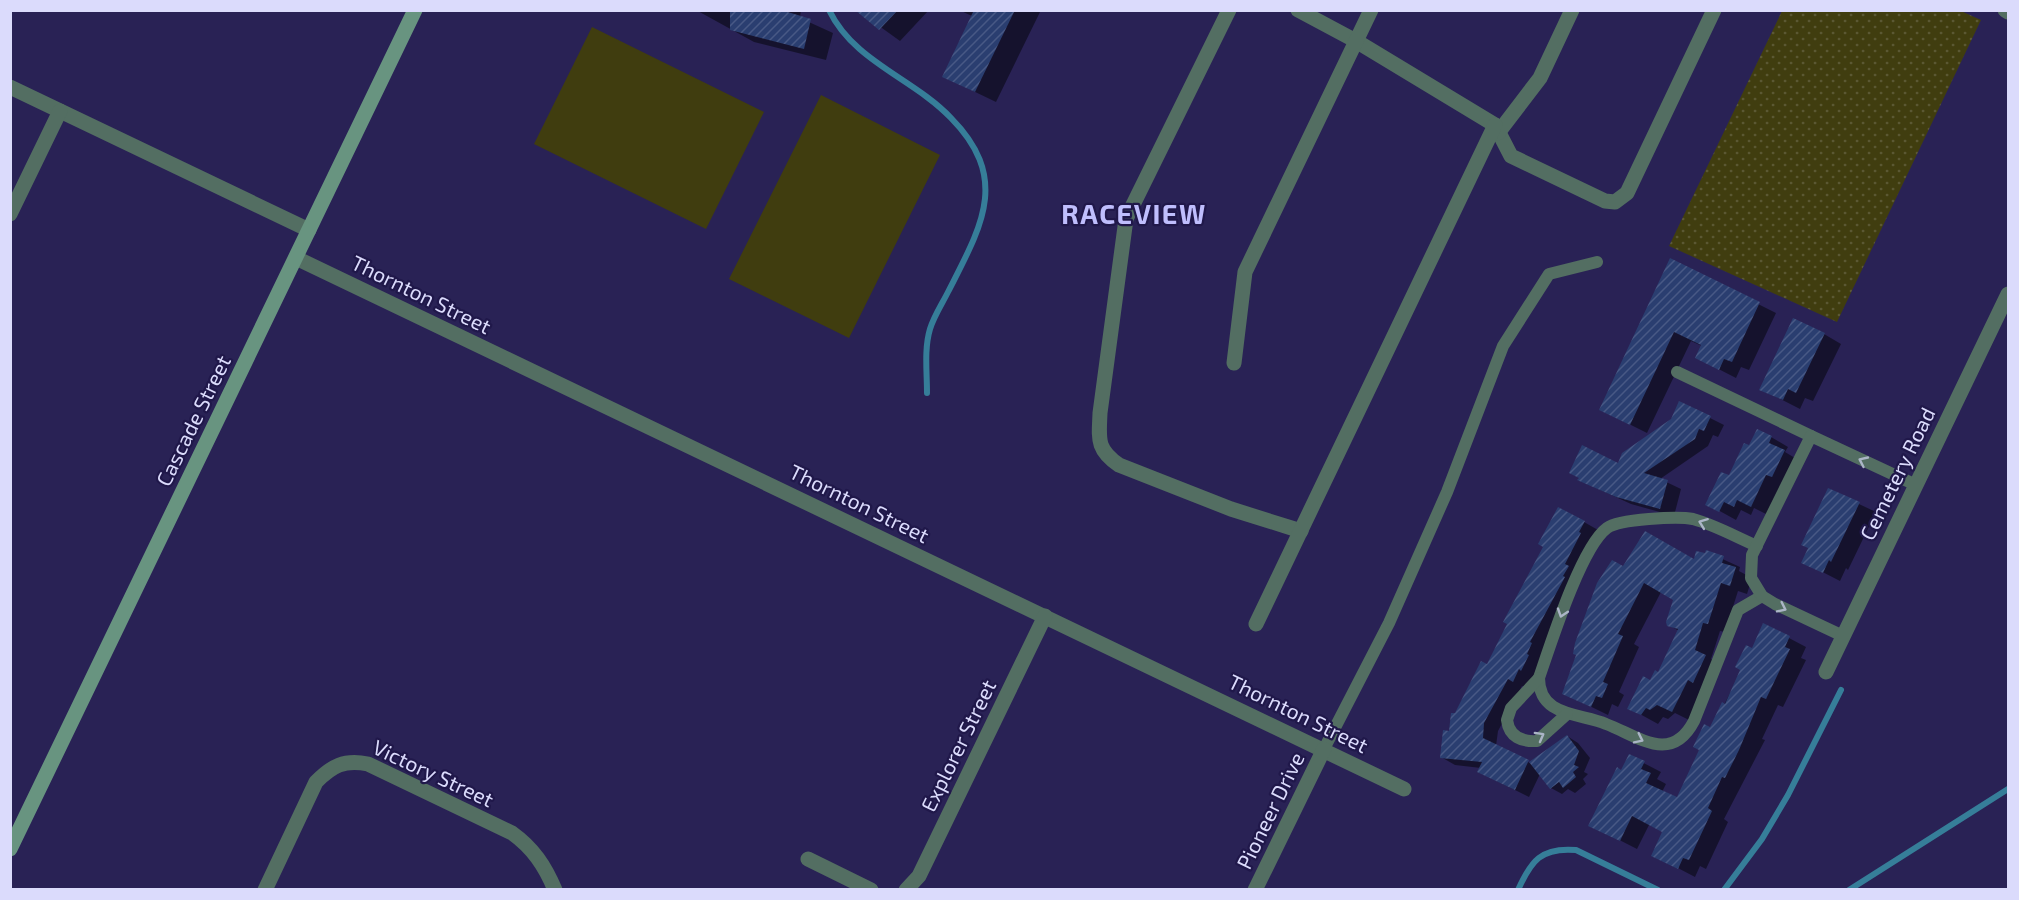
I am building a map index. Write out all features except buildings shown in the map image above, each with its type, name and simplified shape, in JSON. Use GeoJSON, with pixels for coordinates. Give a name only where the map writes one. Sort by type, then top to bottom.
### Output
{"type":"FeatureCollection","features":[{"type":"Feature","properties":{"kind":"main road","name":"Cascade Street"},"geometry":{"type":"LineString","coordinates":[[10,849],[415,10]]}},
{"type":"Feature","properties":{"kind":"street"},"geometry":{"type":"LineString","coordinates":[[1230,10],[1126,219],[1100,413],[1099,442],[1106,456],[1119,465],[1231,509],[1301,531]]}},
{"type":"Feature","properties":{"kind":"street"},"geometry":{"type":"LineString","coordinates":[[1298,10],[1356,41],[1497,129],[1511,156],[1605,201],[1615,202],[1627,193],[1714,10]]}},
{"type":"Feature","properties":{"kind":"street"},"geometry":{"type":"LineString","coordinates":[[1234,363],[1245,272],[1371,10]]}},
{"type":"Feature","properties":{"kind":"street"},"geometry":{"type":"LineString","coordinates":[[1257,624],[1497,129],[1540,78],[1572,10]]}},
{"type":"Feature","properties":{"kind":"street"},"geometry":{"type":"LineString","coordinates":[[10,87],[309,231]]}},
{"type":"Feature","properties":{"kind":"street"},"geometry":{"type":"LineString","coordinates":[[10,214],[60,111]]}},
{"type":"Feature","properties":{"kind":"street","name":"Thornton Street"},"geometry":{"type":"LineString","coordinates":[[296,258],[1404,789]]}},
{"type":"Feature","properties":{"kind":"street","name":"Cemetery Road"},"geometry":{"type":"LineString","coordinates":[[1826,672],[2008,294]]}},
{"type":"Feature","properties":{"kind":"street","name":"Explorer Street"},"geometry":{"type":"LineString","coordinates":[[906,890],[919,876],[1045,616]]}},
{"type":"Feature","properties":{"kind":"street","name":"Pioneer Drive"},"geometry":{"type":"LineString","coordinates":[[1255,890],[1324,749]]}},
{"type":"Feature","properties":{"kind":"street","name":"Victory Street"},"geometry":{"type":"LineString","coordinates":[[266,890],[316,782],[333,767],[353,761],[368,764],[512,833],[539,858],[555,890]]}},
{"type":"Feature","properties":{"kind":"street"},"geometry":{"type":"LineString","coordinates":[[808,859],[871,890]]}},
{"type":"Feature","properties":{"kind":"lane"},"geometry":{"type":"LineString","coordinates":[[1324,749],[1389,623],[1447,492],[1503,346],[1549,274],[1597,262]]}},
{"type":"Feature","properties":{"kind":"lane"},"geometry":{"type":"LineString","coordinates":[[1677,372],[1916,485]]}},
{"type":"Feature","properties":{"kind":"lane"},"geometry":{"type":"LineString","coordinates":[[1811,436],[1752,555],[1751,578],[1762,596],[1843,636]]}},
{"type":"Feature","properties":{"kind":"lane"},"geometry":{"type":"LineString","coordinates":[[1757,546],[1687,518],[1622,522],[1607,528],[1597,541],[1569,592],[1539,678],[1539,687],[1544,698],[1557,710],[1567,714],[1605,723],[1650,745],[1659,746],[1678,739],[1688,733],[1695,721],[1738,610],[1762,596]]}},
{"type":"Feature","properties":{"kind":"lane"},"geometry":{"type":"LineString","coordinates":[[1539,678],[1511,708],[1506,720],[1512,733],[1520,740],[1536,741],[1567,714]]}},
{"type":"Feature","properties":{"kind":"shaded area"},"geometry":{"type":"Polygon","coordinates":[[[1782,11],[1961,11],[1981,20],[1837,322],[1669,246],[1782,11]]]}},
{"type":"Feature","properties":{"kind":"shaded area"},"geometry":{"type":"Polygon","coordinates":[[[592,27],[764,112],[706,229],[534,144],[592,27]]]}},
{"type":"Feature","properties":{"kind":"shaded area"},"geometry":{"type":"Polygon","coordinates":[[[821,95],[940,155],[849,338],[729,279],[821,95]]]}},
{"type":"Feature","properties":{"kind":"waterway"},"geometry":{"type":"LineString","coordinates":[[829,10],[853,43],[936,104],[951,118],[969,140],[980,162],[985,183],[984,204],[971,246],[930,329],[926,353],[927,393]]}},
{"type":"Feature","properties":{"kind":"waterway"},"geometry":{"type":"LineString","coordinates":[[1724,890],[1762,839],[1788,795],[1841,690]]}},
{"type":"Feature","properties":{"kind":"waterway"},"geometry":{"type":"LineString","coordinates":[[1849,890],[2008,789]]}},
{"type":"Feature","properties":{"kind":"waterway"},"geometry":{"type":"LineString","coordinates":[[1518,890],[1528,871],[1539,858],[1554,851],[1564,850],[1576,850],[1658,890]]}},
{"type":"Feature","properties":{"kind":"district","name":"RACEVIEW"},"geometry":{"type":"Point","coordinates":[1134,215]}}]}
